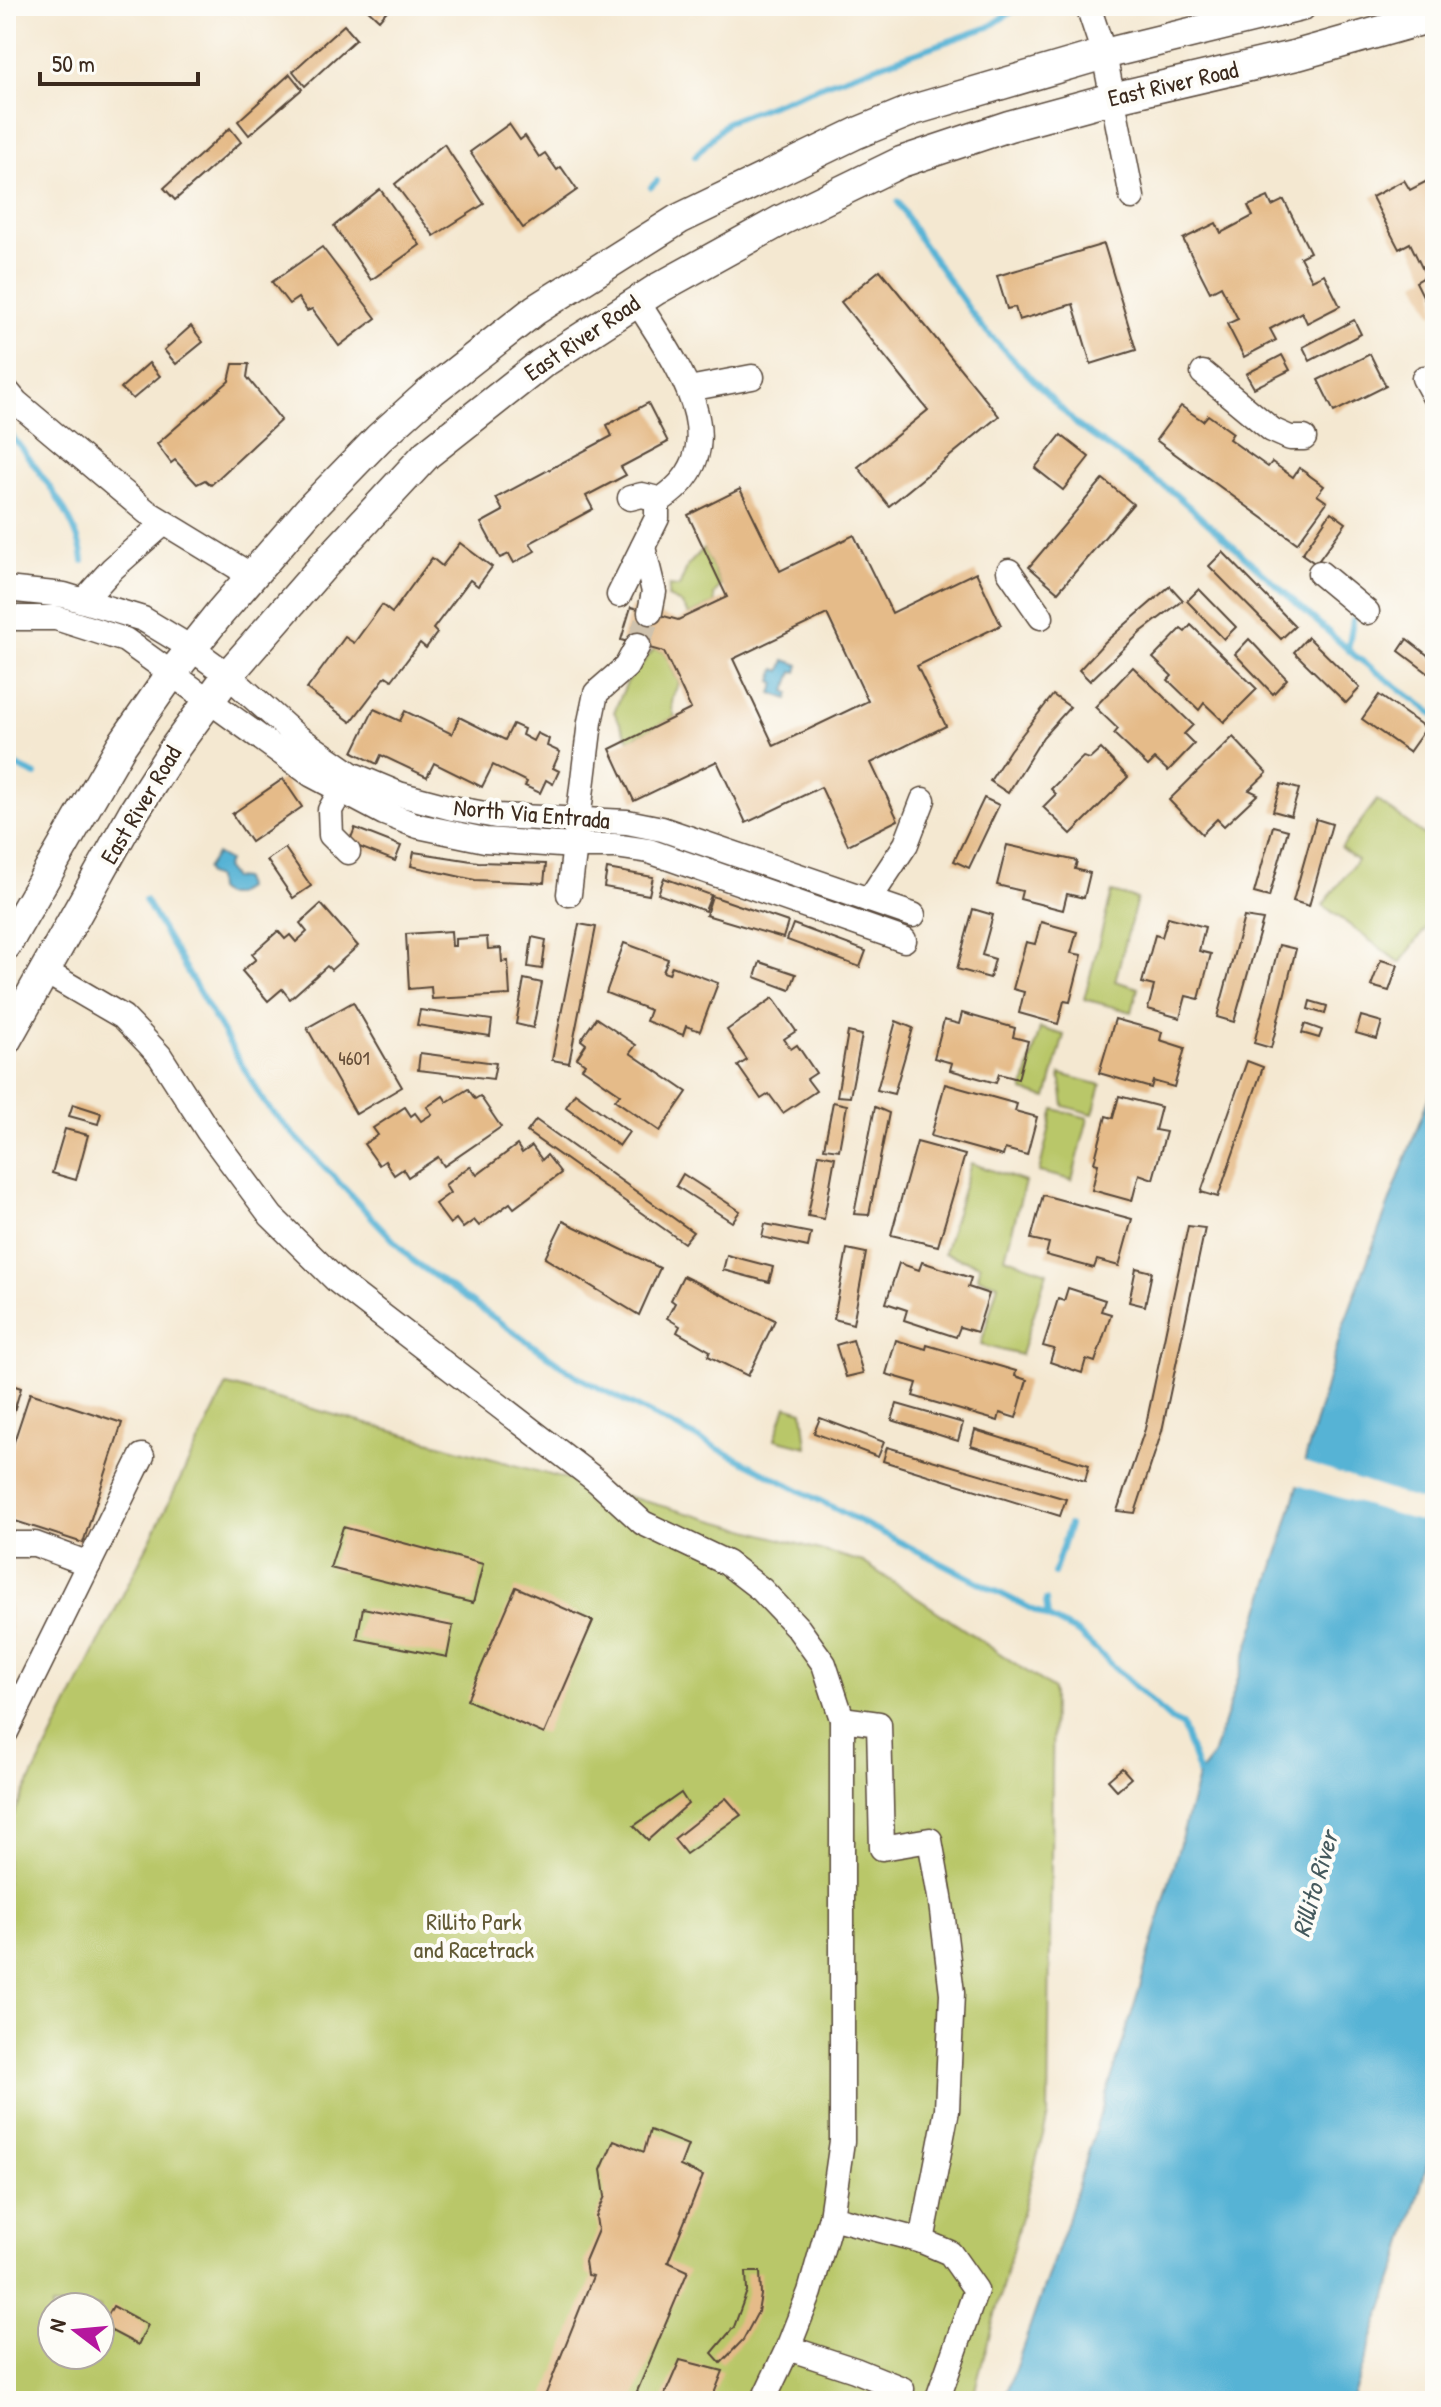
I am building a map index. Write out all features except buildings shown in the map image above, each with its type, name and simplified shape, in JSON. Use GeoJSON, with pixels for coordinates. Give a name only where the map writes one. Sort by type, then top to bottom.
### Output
{"type":"FeatureCollection","features":[{"type":"Feature","properties":{"kind":"main road","name":"East River Road"},"geometry":{"type":"LineString","coordinates":[[6,945],[121,746],[191,648],[308,511],[379,438],[428,394],[535,310],[679,219],[857,133],[913,110],[1104,54],[1301,6]]}},
{"type":"Feature","properties":{"kind":"main road","name":"East River Road"},"geometry":{"type":"LineString","coordinates":[[6,1040],[133,813],[176,746],[228,675],[427,454],[541,364],[637,301],[782,220],[901,162],[1009,126],[1112,98],[1297,55],[1435,16]]}},
{"type":"Feature","properties":{"kind":"street"},"geometry":{"type":"LineString","coordinates":[[1088,6],[1104,54],[1132,197]]}},
{"type":"Feature","properties":{"kind":"street"},"geometry":{"type":"LineString","coordinates":[[637,301],[689,389],[696,406],[700,435],[686,477],[679,487],[657,502]]}},
{"type":"Feature","properties":{"kind":"street"},"geometry":{"type":"LineString","coordinates":[[1203,373],[1272,430],[1290,438],[1304,438]]}},
{"type":"Feature","properties":{"kind":"street"},"geometry":{"type":"LineString","coordinates":[[689,389],[752,377]]}},
{"type":"Feature","properties":{"kind":"street"},"geometry":{"type":"LineString","coordinates":[[6,390],[147,512],[252,576]]}},
{"type":"Feature","properties":{"kind":"street"},"geometry":{"type":"LineString","coordinates":[[630,498],[649,496],[657,502]]}},
{"type":"Feature","properties":{"kind":"street"},"geometry":{"type":"LineString","coordinates":[[619,595],[657,518],[657,502]]}},
{"type":"Feature","properties":{"kind":"street"},"geometry":{"type":"LineString","coordinates":[[83,601],[112,569],[164,523]]}},
{"type":"Feature","properties":{"kind":"street"},"geometry":{"type":"LineString","coordinates":[[643,547],[654,592],[650,612]]}},
{"type":"Feature","properties":{"kind":"street"},"geometry":{"type":"LineString","coordinates":[[1009,571],[1041,617]]}},
{"type":"Feature","properties":{"kind":"street"},"geometry":{"type":"LineString","coordinates":[[1320,573],[1367,612]]}},
{"type":"Feature","properties":{"kind":"street","name":"North Via Entrada"},"geometry":{"type":"LineString","coordinates":[[6,589],[64,595],[143,619],[228,675],[295,735],[351,774],[399,794],[496,816],[627,822],[662,829],[913,915]]}},
{"type":"Feature","properties":{"kind":"street","name":"North Via Entrada"},"geometry":{"type":"LineString","coordinates":[[6,618],[56,618],[125,640],[312,775],[384,813],[418,826],[485,840],[615,846],[649,851],[904,940]]}},
{"type":"Feature","properties":{"kind":"street"},"geometry":{"type":"LineString","coordinates":[[569,894],[596,693],[626,667],[638,645]]}},
{"type":"Feature","properties":{"kind":"street"},"geometry":{"type":"LineString","coordinates":[[341,791],[330,810],[331,835],[348,852]]}},
{"type":"Feature","properties":{"kind":"street"},"geometry":{"type":"LineString","coordinates":[[869,900],[906,844],[923,800]]}},
{"type":"Feature","properties":{"kind":"street"},"geometry":{"type":"LineString","coordinates":[[46,972],[123,1017],[148,1043],[271,1216],[337,1281],[597,1481],[643,1523],[727,1563],[762,1590],[798,1628],[824,1664],[842,1719],[842,2141],[831,2217],[810,2292],[763,2401]]}},
{"type":"Feature","properties":{"kind":"street"},"geometry":{"type":"LineString","coordinates":[[6,1732],[142,1456]]}},
{"type":"Feature","properties":{"kind":"street"},"geometry":{"type":"LineString","coordinates":[[6,1544],[35,1544],[89,1564]]}},
{"type":"Feature","properties":{"kind":"street"},"geometry":{"type":"LineString","coordinates":[[842,1719],[879,1724],[882,1848],[930,1840],[941,1903],[952,1993],[947,2110],[922,2241]]}},
{"type":"Feature","properties":{"kind":"street"},"geometry":{"type":"LineString","coordinates":[[831,2217],[922,2241],[950,2253],[976,2290],[937,2401]]}},
{"type":"Feature","properties":{"kind":"street"},"geometry":{"type":"LineString","coordinates":[[788,2348],[902,2389]]}},
{"type":"Feature","properties":{"kind":"green space"},"geometry":{"type":"Polygon","coordinates":[[[704,548],[721,585],[714,595],[715,603],[689,615],[681,603],[668,597],[669,586],[679,587],[688,565],[704,548]]]}},
{"type":"Feature","properties":{"kind":"green space"},"geometry":{"type":"Polygon","coordinates":[[[654,649],[664,652],[679,683],[672,700],[675,717],[629,740],[614,712],[627,682],[654,649]]]}},
{"type":"Feature","properties":{"kind":"green space"},"geometry":{"type":"Polygon","coordinates":[[[1377,800],[1435,843],[1435,916],[1400,963],[1323,905],[1357,860],[1341,848],[1377,800]]]}},
{"type":"Feature","properties":{"kind":"green space"},"geometry":{"type":"Polygon","coordinates":[[[1112,892],[1137,899],[1115,981],[1138,988],[1132,1012],[1084,999],[1112,892]]]}},
{"type":"Feature","properties":{"kind":"green space"},"geometry":{"type":"Polygon","coordinates":[[[1040,1028],[1064,1035],[1047,1098],[1023,1091],[1040,1028]]]}},
{"type":"Feature","properties":{"kind":"green space"},"geometry":{"type":"Polygon","coordinates":[[[1060,1074],[1101,1085],[1093,1114],[1064,1106],[1060,1074]]]}},
{"type":"Feature","properties":{"kind":"green space"},"geometry":{"type":"Polygon","coordinates":[[[1054,1109],[1088,1118],[1072,1180],[1039,1172],[1054,1109]]]}},
{"type":"Feature","properties":{"kind":"green space"},"geometry":{"type":"Polygon","coordinates":[[[971,1163],[1025,1182],[1005,1257],[1047,1272],[1021,1355],[981,1345],[998,1284],[978,1278],[980,1265],[944,1253],[971,1163]]]}},
{"type":"Feature","properties":{"kind":"green space","name":"Rillito Park and Racetrack"},"geometry":{"type":"Polygon","coordinates":[[[227,1385],[863,1562],[1053,1689],[1048,2116],[972,2401],[6,2401],[6,1830],[227,1385]]]}},
{"type":"Feature","properties":{"kind":"green space"},"geometry":{"type":"Polygon","coordinates":[[[786,1406],[803,1411],[807,1447],[775,1439],[786,1406]]]}},
{"type":"Feature","properties":{"kind":"water"},"geometry":{"type":"Polygon","coordinates":[[[785,660],[799,665],[786,691],[790,693],[788,699],[772,693],[776,669],[781,671],[785,660]]]}},
{"type":"Feature","properties":{"kind":"water"},"geometry":{"type":"Polygon","coordinates":[[[216,854],[228,861],[225,868],[233,878],[243,879],[245,888],[234,895],[223,895],[217,890],[216,878],[208,875],[206,869],[216,854]]]}},
{"type":"Feature","properties":{"kind":"water","name":"Rillito River"},"geometry":{"type":"Polygon","coordinates":[[[1435,1080],[1435,2137],[1399,2262],[1351,2401],[1004,2401],[1064,2230],[1140,1987],[1199,1774],[1213,1756],[1282,1542],[1342,1329],[1435,1080]]]}},
{"type":"Feature","properties":{"kind":"pier"},"geometry":{"type":"Polygon","coordinates":[[[1301,1461],[1435,1505],[1435,1526],[1294,1484],[1301,1461]]]}},
{"type":"Feature","properties":{"kind":"waterway"},"geometry":{"type":"LineString","coordinates":[[695,156],[727,122],[989,27],[1016,6]]}},
{"type":"Feature","properties":{"kind":"waterway"},"geometry":{"type":"LineString","coordinates":[[651,187],[657,181]]}},
{"type":"Feature","properties":{"kind":"waterway"},"geometry":{"type":"LineString","coordinates":[[898,202],[918,237],[981,326],[1077,425],[1175,494],[1354,655],[1435,715]]}},
{"type":"Feature","properties":{"kind":"waterway"},"geometry":{"type":"LineString","coordinates":[[6,428],[64,509],[80,544],[83,561]]}},
{"type":"Feature","properties":{"kind":"waterway"},"geometry":{"type":"LineString","coordinates":[[1348,650],[1353,620]]}},
{"type":"Feature","properties":{"kind":"waterway"},"geometry":{"type":"LineString","coordinates":[[6,761],[36,775]]}},
{"type":"Feature","properties":{"kind":"waterway"},"geometry":{"type":"LineString","coordinates":[[145,900],[265,1104],[413,1261],[578,1377],[1078,1633],[1171,1720],[1182,1725],[1199,1774],[1204,1776]]}},
{"type":"Feature","properties":{"kind":"waterway"},"geometry":{"type":"LineString","coordinates":[[1054,1573],[1069,1525]]}},
{"type":"Feature","properties":{"kind":"waterway"},"geometry":{"type":"LineString","coordinates":[[1046,1600],[1048,1617]]}},
{"type":"Feature","properties":{"kind":"tunnel"},"geometry":{"type":"LineString","coordinates":[[638,645],[650,612]]}}]}
